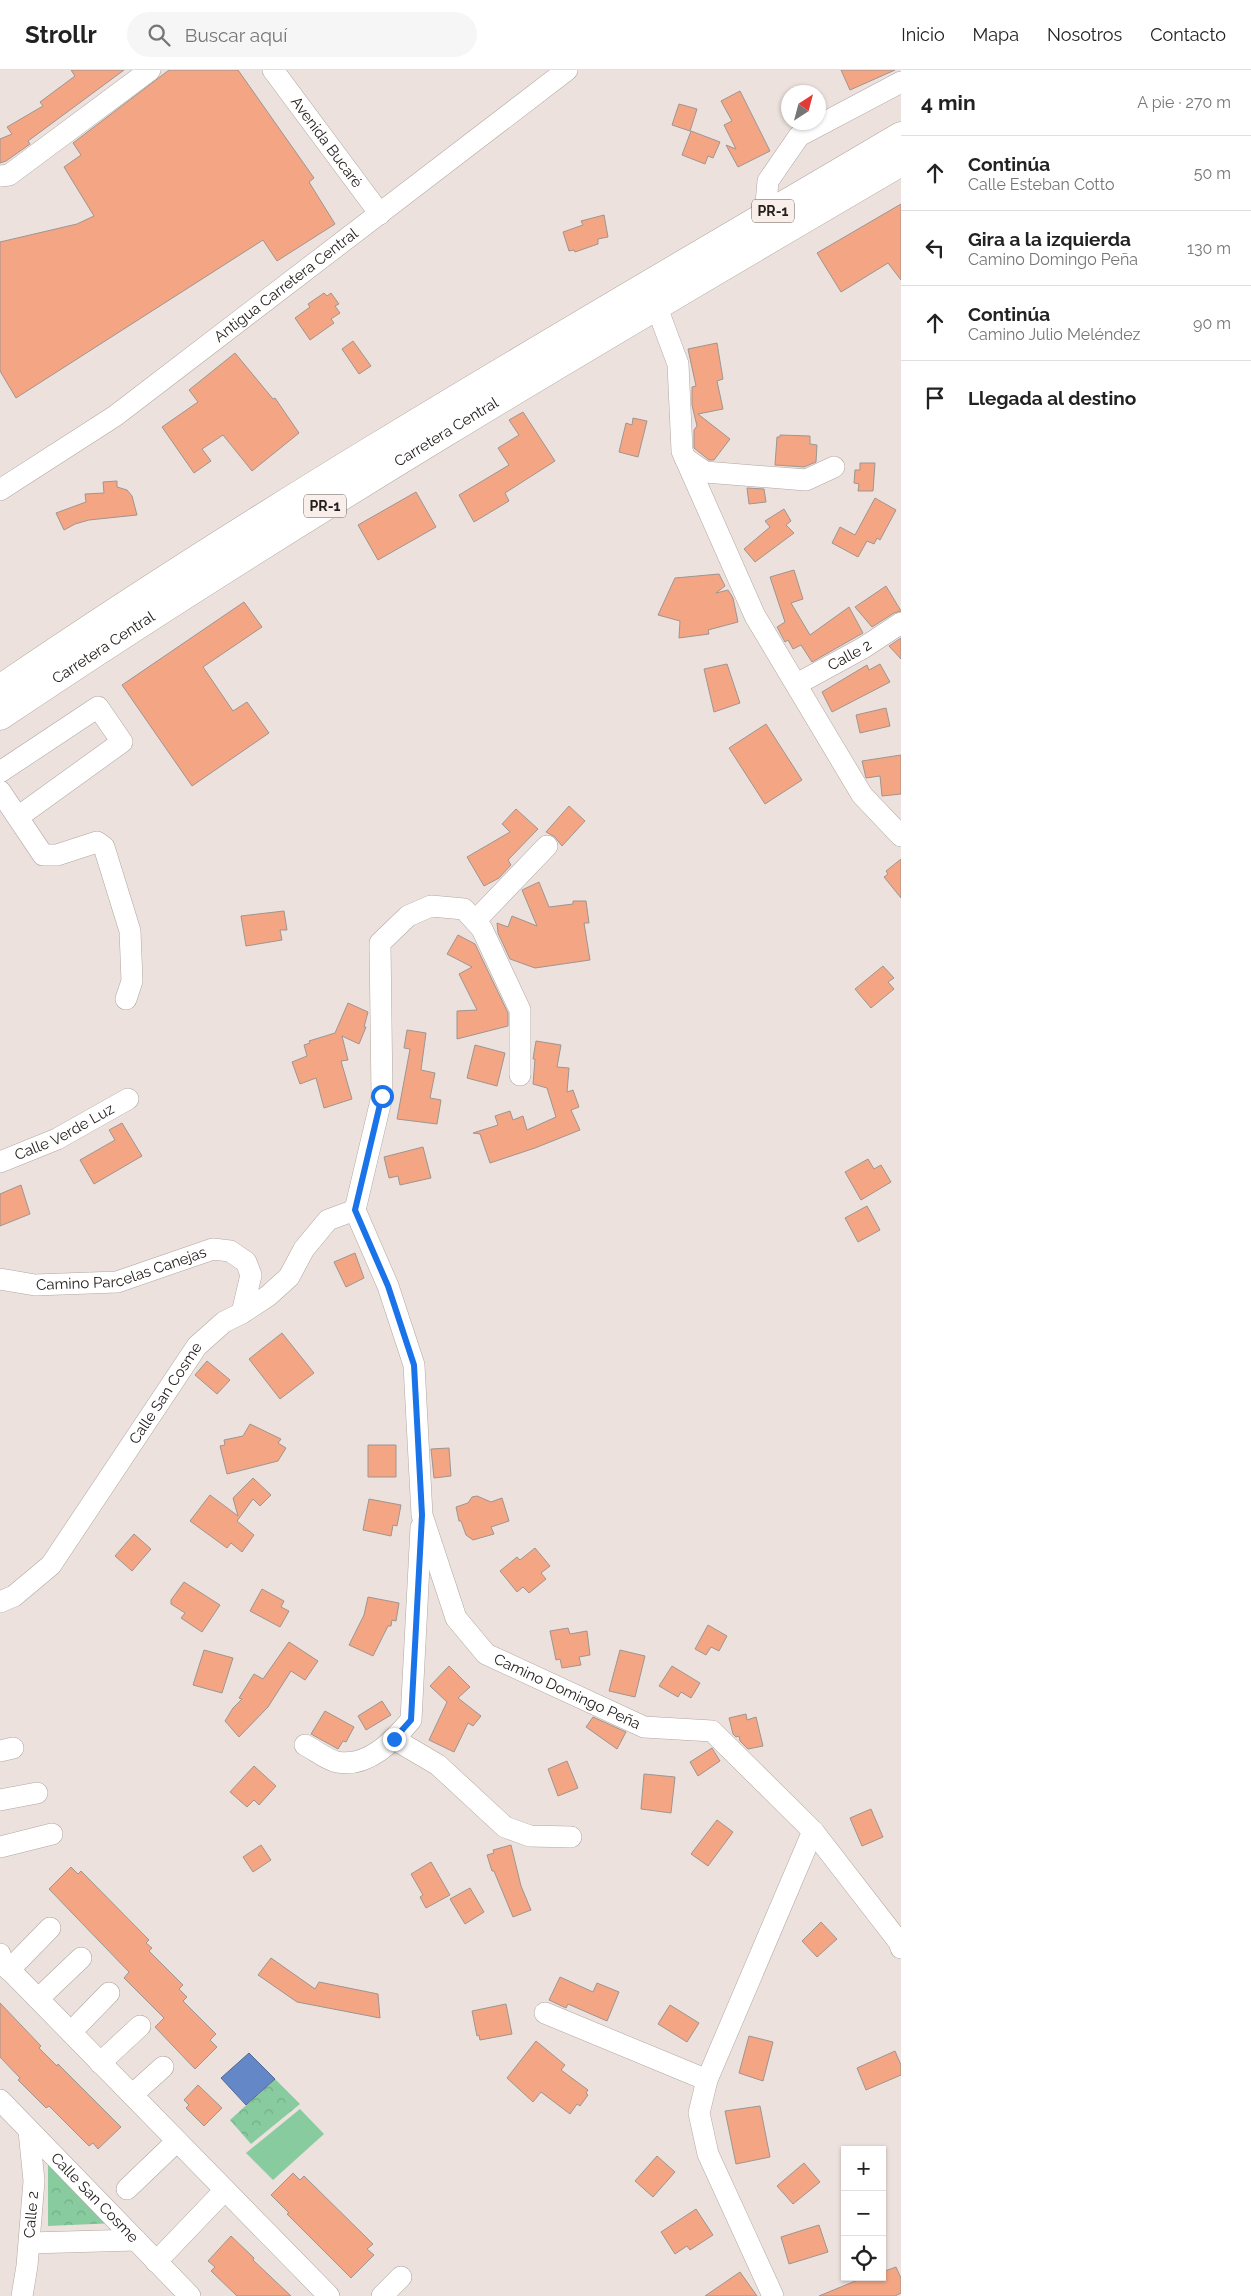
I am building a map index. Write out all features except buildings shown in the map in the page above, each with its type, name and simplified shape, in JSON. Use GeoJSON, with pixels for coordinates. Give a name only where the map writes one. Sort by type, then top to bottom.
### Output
{"type":"FeatureCollection","features":[{"type":"Feature","properties":{"kind":"highway","name":"Carretera Central"},"geometry":{"type":"LineString","coordinates":[[0,716],[651,296],[765,216],[901,136]]}},
{"type":"Feature","properties":{"kind":"highway","name":"Carretera Central"},"geometry":{"type":"LineString","coordinates":[[0,689],[249,528],[426,418],[901,162]]}},
{"type":"Feature","properties":{"kind":"street"},"geometry":{"type":"LineString","coordinates":[[0,176],[9,175],[150,70]]}},
{"type":"Feature","properties":{"kind":"street","name":"Avenida Bucaré"},"geometry":{"type":"LineString","coordinates":[[273,70],[380,214]]}},
{"type":"Feature","properties":{"kind":"street","name":"Antigua Carretera Central"},"geometry":{"type":"LineString","coordinates":[[0,490],[114,416],[567,70]]}},
{"type":"Feature","properties":{"kind":"street"},"geometry":{"type":"LineString","coordinates":[[765,216],[768,181],[799,136],[901,82]]}},
{"type":"Feature","properties":{"kind":"street"},"geometry":{"type":"LineString","coordinates":[[651,296],[678,364],[682,451],[755,616],[862,795],[901,836]]}},
{"type":"Feature","properties":{"kind":"street"},"geometry":{"type":"LineString","coordinates":[[685,458],[704,472],[806,480],[834,467]]}},
{"type":"Feature","properties":{"kind":"street","name":"Calle 2"},"geometry":{"type":"LineString","coordinates":[[797,684],[864,648],[901,623]]}},
{"type":"Feature","properties":{"kind":"street"},"geometry":{"type":"LineString","coordinates":[[0,772],[98,707],[122,742],[18,817]]}},
{"type":"Feature","properties":{"kind":"street"},"geometry":{"type":"LineString","coordinates":[[0,791],[43,854],[57,855],[97,842],[104,848],[130,931],[132,981],[126,999]]}},
{"type":"Feature","properties":{"kind":"street"},"geometry":{"type":"LineString","coordinates":[[475,921],[547,846]]}},
{"type":"Feature","properties":{"kind":"street"},"geometry":{"type":"LineString","coordinates":[[355,1210],[382,1096],[380,943],[408,916],[431,906],[464,909],[482,929],[520,1010],[520,1075]]}},
{"type":"Feature","properties":{"kind":"street","name":"Calle Verde Luz"},"geometry":{"type":"LineString","coordinates":[[0,1162],[57,1139],[128,1099]]}},
{"type":"Feature","properties":{"kind":"street","name":"Calle San Cosme"},"geometry":{"type":"LineString","coordinates":[[0,1602],[14,1596],[51,1565],[197,1346],[224,1322],[268,1296],[289,1276],[304,1249],[328,1220],[355,1210]]}},
{"type":"Feature","properties":{"kind":"street","name":"Camino Domingo Peña"},"geometry":{"type":"LineString","coordinates":[[355,1210],[388,1286],[414,1365],[422,1515],[456,1618],[486,1654],[644,1726],[712,1731],[813,1831],[899,1942],[901,1948]]}},
{"type":"Feature","properties":{"kind":"street","name":"Camino Parcelas Canejas"},"geometry":{"type":"LineString","coordinates":[[0,1279],[35,1285],[117,1282],[213,1249],[230,1251],[246,1262],[251,1275],[242,1313]]}},
{"type":"Feature","properties":{"kind":"street"},"geometry":{"type":"LineString","coordinates":[[306,1745],[336,1762],[364,1760],[394,1739],[411,1720],[422,1515]]}},
{"type":"Feature","properties":{"kind":"street"},"geometry":{"type":"LineString","coordinates":[[394,1739],[438,1765],[505,1827],[530,1836],[571,1838]]}},
{"type":"Feature","properties":{"kind":"street"},"geometry":{"type":"LineString","coordinates":[[0,1800],[37,1793]]}},
{"type":"Feature","properties":{"kind":"street"},"geometry":{"type":"LineString","coordinates":[[773,2296],[708,2154],[699,2113],[707,2080],[813,1831]]}},
{"type":"Feature","properties":{"kind":"street"},"geometry":{"type":"LineString","coordinates":[[0,1847],[52,1834]]}},
{"type":"Feature","properties":{"kind":"street"},"geometry":{"type":"LineString","coordinates":[[50,1928],[5,1962],[100,2063],[329,2296]]}},
{"type":"Feature","properties":{"kind":"street"},"geometry":{"type":"LineString","coordinates":[[38,1999],[81,1958]]}},
{"type":"Feature","properties":{"kind":"street"},"geometry":{"type":"LineString","coordinates":[[70,2032],[108,1993]]}},
{"type":"Feature","properties":{"kind":"street"},"geometry":{"type":"LineString","coordinates":[[545,2013],[707,2080]]}},
{"type":"Feature","properties":{"kind":"street"},"geometry":{"type":"LineString","coordinates":[[100,2063],[140,2026]]}},
{"type":"Feature","properties":{"kind":"street"},"geometry":{"type":"LineString","coordinates":[[132,2095],[164,2067]]}},
{"type":"Feature","properties":{"kind":"street","name":"Calle San Cosme"},"geometry":{"type":"LineString","coordinates":[[0,2100],[190,2296]]}},
{"type":"Feature","properties":{"kind":"street","name":"Calle 2"},"geometry":{"type":"LineString","coordinates":[[22,2296],[30,2243],[34,2181],[30,2131]]}},
{"type":"Feature","properties":{"kind":"street"},"geometry":{"type":"LineString","coordinates":[[127,2189],[177,2141]]}},
{"type":"Feature","properties":{"kind":"street"},"geometry":{"type":"LineString","coordinates":[[156,2262],[225,2190]]}},
{"type":"Feature","properties":{"kind":"street"},"geometry":{"type":"LineString","coordinates":[[30,2243],[136,2240]]}},
{"type":"Feature","properties":{"kind":"street"},"geometry":{"type":"LineString","coordinates":[[382,2296],[401,2277]]}},
{"type":"Feature","properties":{"kind":"green space"},"geometry":{"type":"Polygon","coordinates":[[[275,2079],[300,2104],[251,2144],[230,2120],[275,2079]]]}},
{"type":"Feature","properties":{"kind":"green space"},"geometry":{"type":"Polygon","coordinates":[[[300,2109],[324,2134],[273,2180],[246,2153],[300,2109]]]}},
{"type":"Feature","properties":{"kind":"green space"},"geometry":{"type":"Polygon","coordinates":[[[48,2156],[116,2223],[48,2226],[48,2156]]]}},
{"type":"Feature","properties":{"kind":"water"},"geometry":{"type":"Polygon","coordinates":[[[249,2053],[275,2079],[246,2105],[221,2078],[249,2053]]]}},
{"type":"Feature","properties":{"kind":"route"},"geometry":{"type":"LineString","coordinates":[[382,1096],[355,1210],[388,1286],[414,1365],[422,1515],[411,1720],[394,1739]]}}]}
